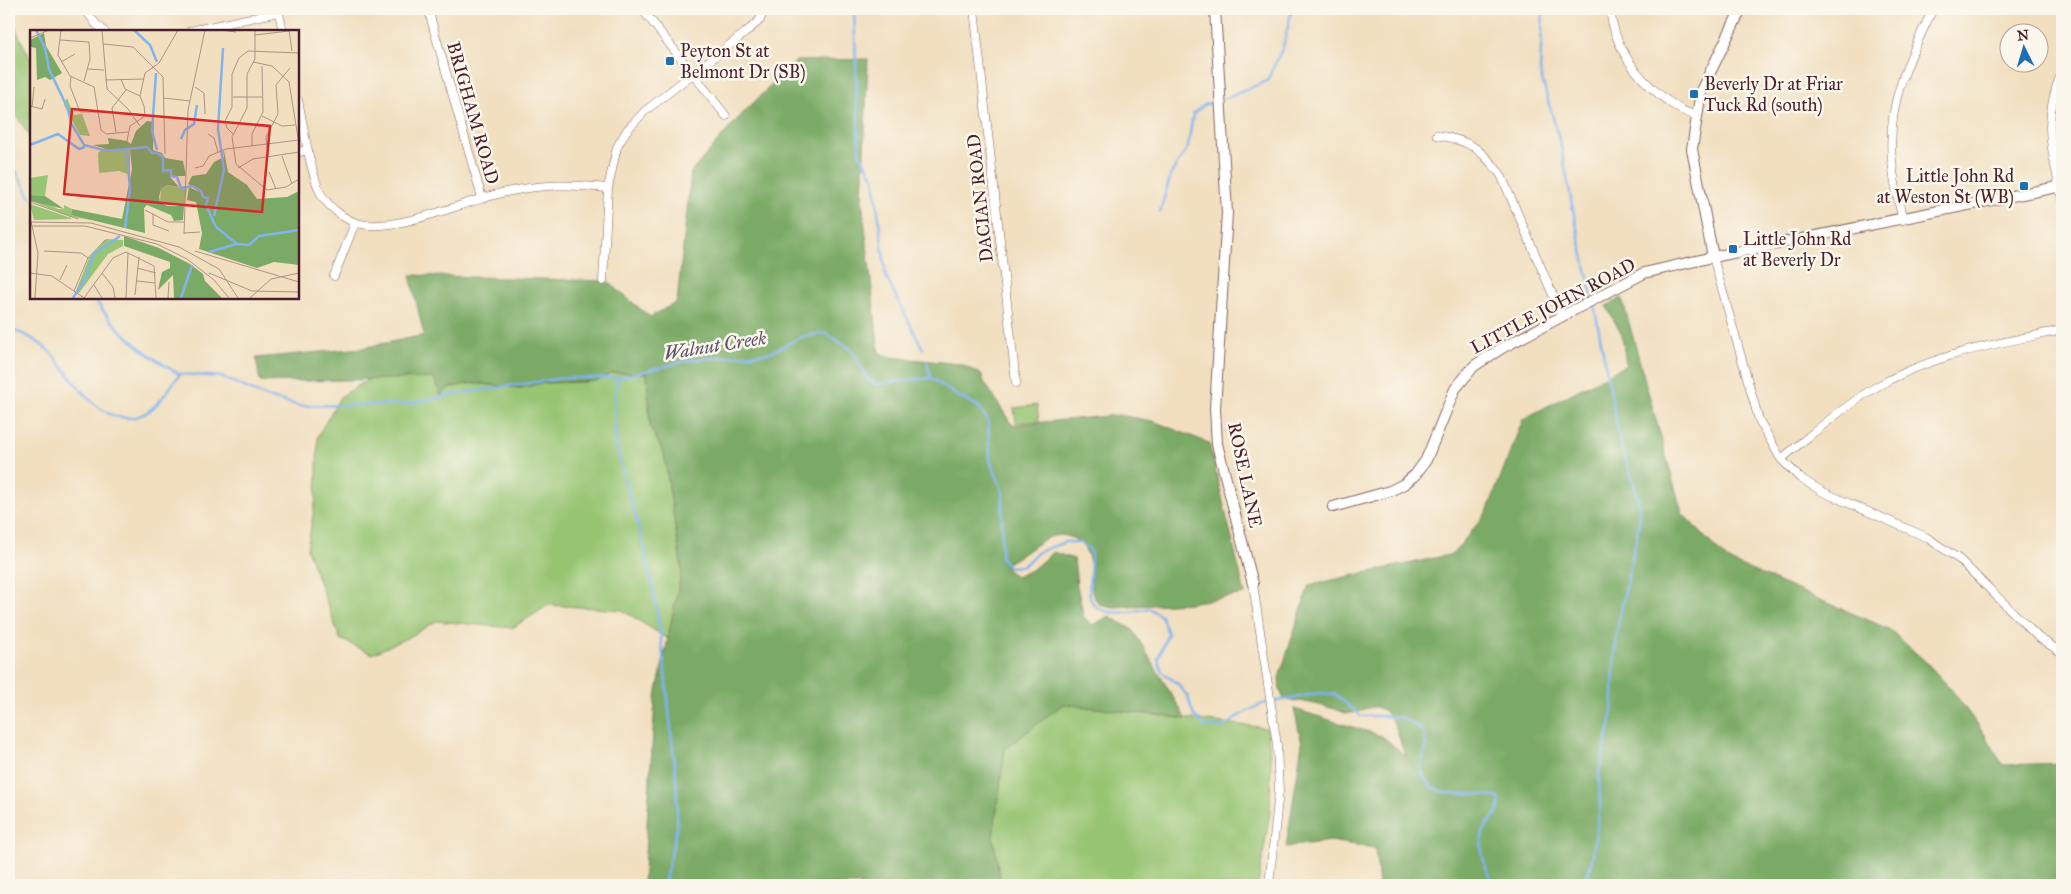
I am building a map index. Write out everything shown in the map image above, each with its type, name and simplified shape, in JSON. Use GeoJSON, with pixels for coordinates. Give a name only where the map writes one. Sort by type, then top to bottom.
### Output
{"type":"FeatureCollection","features":[{"type":"Feature","properties":{"kind":"street"},"geometry":{"type":"LineString","coordinates":[[85,9],[103,30]]}},
{"type":"Feature","properties":{"kind":"street","name":"BRIGHAM ROAD"},"geometry":{"type":"LineString","coordinates":[[428,9],[482,198]]}},
{"type":"Feature","properties":{"kind":"street"},"geometry":{"type":"LineString","coordinates":[[642,9],[726,116]]}},
{"type":"Feature","properties":{"kind":"street"},"geometry":{"type":"LineString","coordinates":[[604,281],[608,188],[617,147],[627,130],[645,111],[760,20],[764,9]]}},
{"type":"Feature","properties":{"kind":"street","name":"DACIAN ROAD"},"geometry":{"type":"LineString","coordinates":[[974,9],[1016,383]]}},
{"type":"Feature","properties":{"kind":"street","name":"ROSE LANE"},"geometry":{"type":"LineString","coordinates":[[1215,9],[1227,213],[1215,409],[1217,444],[1253,584],[1274,720],[1279,791],[1269,885]]}},
{"type":"Feature","properties":{"kind":"street"},"geometry":{"type":"LineString","coordinates":[[1610,9],[1616,37],[1628,62],[1639,76],[1675,106],[1696,115]]}},
{"type":"Feature","properties":{"kind":"street"},"geometry":{"type":"LineString","coordinates":[[1740,9],[1701,91],[1692,149],[1713,257],[1759,420],[1781,459],[1800,478],[1823,492],[1926,537],[1960,560],[2038,637],[2062,653]]}},
{"type":"Feature","properties":{"kind":"street"},"geometry":{"type":"LineString","coordinates":[[1902,220],[1892,168],[1890,139],[1892,120],[1896,94],[1904,71],[1933,9]]}},
{"type":"Feature","properties":{"kind":"street"},"geometry":{"type":"LineString","coordinates":[[194,30],[278,10],[283,30]]}},
{"type":"Feature","properties":{"kind":"street"},"geometry":{"type":"LineString","coordinates":[[2062,71],[2055,89],[2049,120],[2051,144],[2061,186],[2062,200]]}},
{"type":"Feature","properties":{"kind":"street"},"geometry":{"type":"LineString","coordinates":[[299,105],[316,180],[324,198],[343,216],[355,223],[384,225],[408,220],[482,198],[543,186],[572,184],[608,188]]}},
{"type":"Feature","properties":{"kind":"street"},"geometry":{"type":"LineString","coordinates":[[1437,136],[1463,140],[1486,155],[1501,175],[1562,316]]}},
{"type":"Feature","properties":{"kind":"street"},"geometry":{"type":"LineString","coordinates":[[299,152],[308,150]]}},
{"type":"Feature","properties":{"kind":"street","name":"LITTLE JOHN ROAD"},"geometry":{"type":"LineString","coordinates":[[1333,506],[1383,494],[1410,479],[1426,460],[1456,389],[1468,372],[1482,360],[1644,273],[1713,257],[1902,220],[2061,186]]}},
{"type":"Feature","properties":{"kind":"street"},"geometry":{"type":"LineString","coordinates":[[334,276],[355,223]]}},
{"type":"Feature","properties":{"kind":"street"},"geometry":{"type":"LineString","coordinates":[[1781,459],[1850,404],[1904,373],[1955,354],[2062,330]]}},
{"type":"Feature","properties":{"kind":"green space"},"geometry":{"type":"Polygon","coordinates":[[[9,15],[30,58],[30,136],[9,104],[9,15]]]}},
{"type":"Feature","properties":{"kind":"green space"},"geometry":{"type":"Polygon","coordinates":[[[868,59],[862,200],[879,353],[890,357],[961,364],[982,375],[983,380],[1012,425],[1118,415],[1153,421],[1209,443],[1245,594],[1189,603],[1114,607],[1099,604],[1095,598],[1089,559],[1083,546],[1072,538],[1058,535],[1050,537],[1007,563],[1001,558],[1008,570],[1016,577],[1033,569],[1053,552],[1074,559],[1077,586],[1084,618],[1093,625],[1109,616],[1133,630],[1186,719],[1063,704],[1005,749],[993,837],[1001,885],[643,885],[655,701],[682,570],[664,454],[650,426],[647,373],[613,373],[595,381],[541,383],[520,388],[472,383],[448,388],[441,396],[434,378],[260,382],[256,358],[362,348],[424,335],[410,275],[607,281],[650,317],[677,302],[691,172],[740,116],[796,61],[868,59]]]}},
{"type":"Feature","properties":{"kind":"green space"},"geometry":{"type":"Polygon","coordinates":[[[1622,298],[1682,513],[1727,560],[1889,629],[1926,662],[1951,689],[1988,739],[2003,765],[2062,763],[2062,885],[1379,885],[1375,848],[1330,841],[1286,847],[1302,744],[1294,709],[1382,736],[1407,757],[1392,720],[1377,707],[1346,713],[1310,703],[1284,700],[1280,690],[1279,678],[1309,585],[1453,554],[1487,512],[1523,419],[1626,365],[1622,335],[1606,306],[1622,298]]]}},
{"type":"Feature","properties":{"kind":"green space"},"geometry":{"type":"Polygon","coordinates":[[[613,373],[647,373],[650,426],[664,454],[682,570],[668,639],[622,610],[549,605],[512,628],[436,621],[411,636],[372,654],[340,639],[307,549],[316,498],[318,436],[340,397],[369,379],[435,378],[441,396],[448,388],[472,383],[520,388],[541,383],[585,382],[613,373]]]}},
{"type":"Feature","properties":{"kind":"green space"},"geometry":{"type":"Polygon","coordinates":[[[1037,405],[1039,421],[1016,423],[1014,408],[1037,405]]]}},
{"type":"Feature","properties":{"kind":"green space"},"geometry":{"type":"Polygon","coordinates":[[[1063,704],[1267,728],[1271,763],[1270,813],[1258,885],[1001,885],[993,837],[1005,749],[1063,704]]]}},
{"type":"Feature","properties":{"kind":"waterway"},"geometry":{"type":"LineString","coordinates":[[854,9],[859,153],[874,178],[886,277],[923,349]]}},
{"type":"Feature","properties":{"kind":"waterway"},"geometry":{"type":"LineString","coordinates":[[1224,99],[1267,81],[1283,47],[1292,9]]}},
{"type":"Feature","properties":{"kind":"waterway"},"geometry":{"type":"LineString","coordinates":[[1543,9],[1540,72],[1561,146],[1592,296]]}},
{"type":"Feature","properties":{"kind":"waterway"},"geometry":{"type":"LineString","coordinates":[[1160,212],[1171,174],[1188,147],[1193,114],[1204,105],[1216,101]]}},
{"type":"Feature","properties":{"kind":"waterway"},"geometry":{"type":"LineString","coordinates":[[9,158],[30,196]]}},
{"type":"Feature","properties":{"kind":"waterway"},"geometry":{"type":"LineString","coordinates":[[95,299],[111,321],[132,341],[155,359],[179,374]]}},
{"type":"Feature","properties":{"kind":"waterway"},"geometry":{"type":"LineString","coordinates":[[1584,885],[1591,865],[1600,807],[1599,773],[1612,716],[1618,625],[1639,525],[1639,502],[1621,447],[1594,304]]}},
{"type":"Feature","properties":{"kind":"waterway","name":"Walnut Creek"},"geometry":{"type":"LineString","coordinates":[[9,329],[45,347],[89,399],[101,409],[114,416],[129,418],[149,411],[180,374]]}},
{"type":"Feature","properties":{"kind":"waterway","name":"Walnut Creek"},"geometry":{"type":"LineString","coordinates":[[180,374],[222,377],[264,396],[300,406],[407,404],[451,395],[563,378],[618,378],[689,360],[769,353],[801,337],[825,333],[851,349],[867,377],[875,384],[931,378],[959,397],[978,406],[988,421],[990,460],[1003,492],[1001,558],[1009,567],[1023,566],[1038,552],[1065,542],[1079,542],[1090,549],[1089,591],[1093,604],[1099,609],[1116,613],[1149,608],[1161,616],[1168,633],[1158,659],[1162,672],[1178,684],[1188,697],[1194,716],[1206,727],[1225,727],[1240,715],[1262,704],[1320,693],[1335,694],[1361,716],[1394,716],[1407,720],[1423,731],[1426,746],[1421,769],[1426,780],[1434,788],[1454,794],[1489,795],[1499,798],[1498,811],[1483,832],[1482,840],[1487,871],[1494,885]]}},
{"type":"Feature","properties":{"kind":"waterway"},"geometry":{"type":"LineString","coordinates":[[927,362],[931,378]]}},
{"type":"Feature","properties":{"kind":"waterway"},"geometry":{"type":"LineString","coordinates":[[618,378],[615,402],[617,443],[620,463],[649,567],[664,661],[676,780],[676,830],[664,885]]}},
{"type":"Feature","properties":{"kind":"place","name":"Peyton St at Belmont Dr (SB)"},"geometry":{"type":"Point","coordinates":[670,61]}},
{"type":"Feature","properties":{"kind":"place","name":"Beverly Dr at Friar Tuck Rd (south)"},"geometry":{"type":"Point","coordinates":[1694,94]}},
{"type":"Feature","properties":{"kind":"place","name":"Little John Rd at Weston St (WB)"},"geometry":{"type":"Point","coordinates":[2024,186]}},
{"type":"Feature","properties":{"kind":"place","name":"Little John Rd at Beverly Dr"},"geometry":{"type":"Point","coordinates":[1733,249]}}]}
